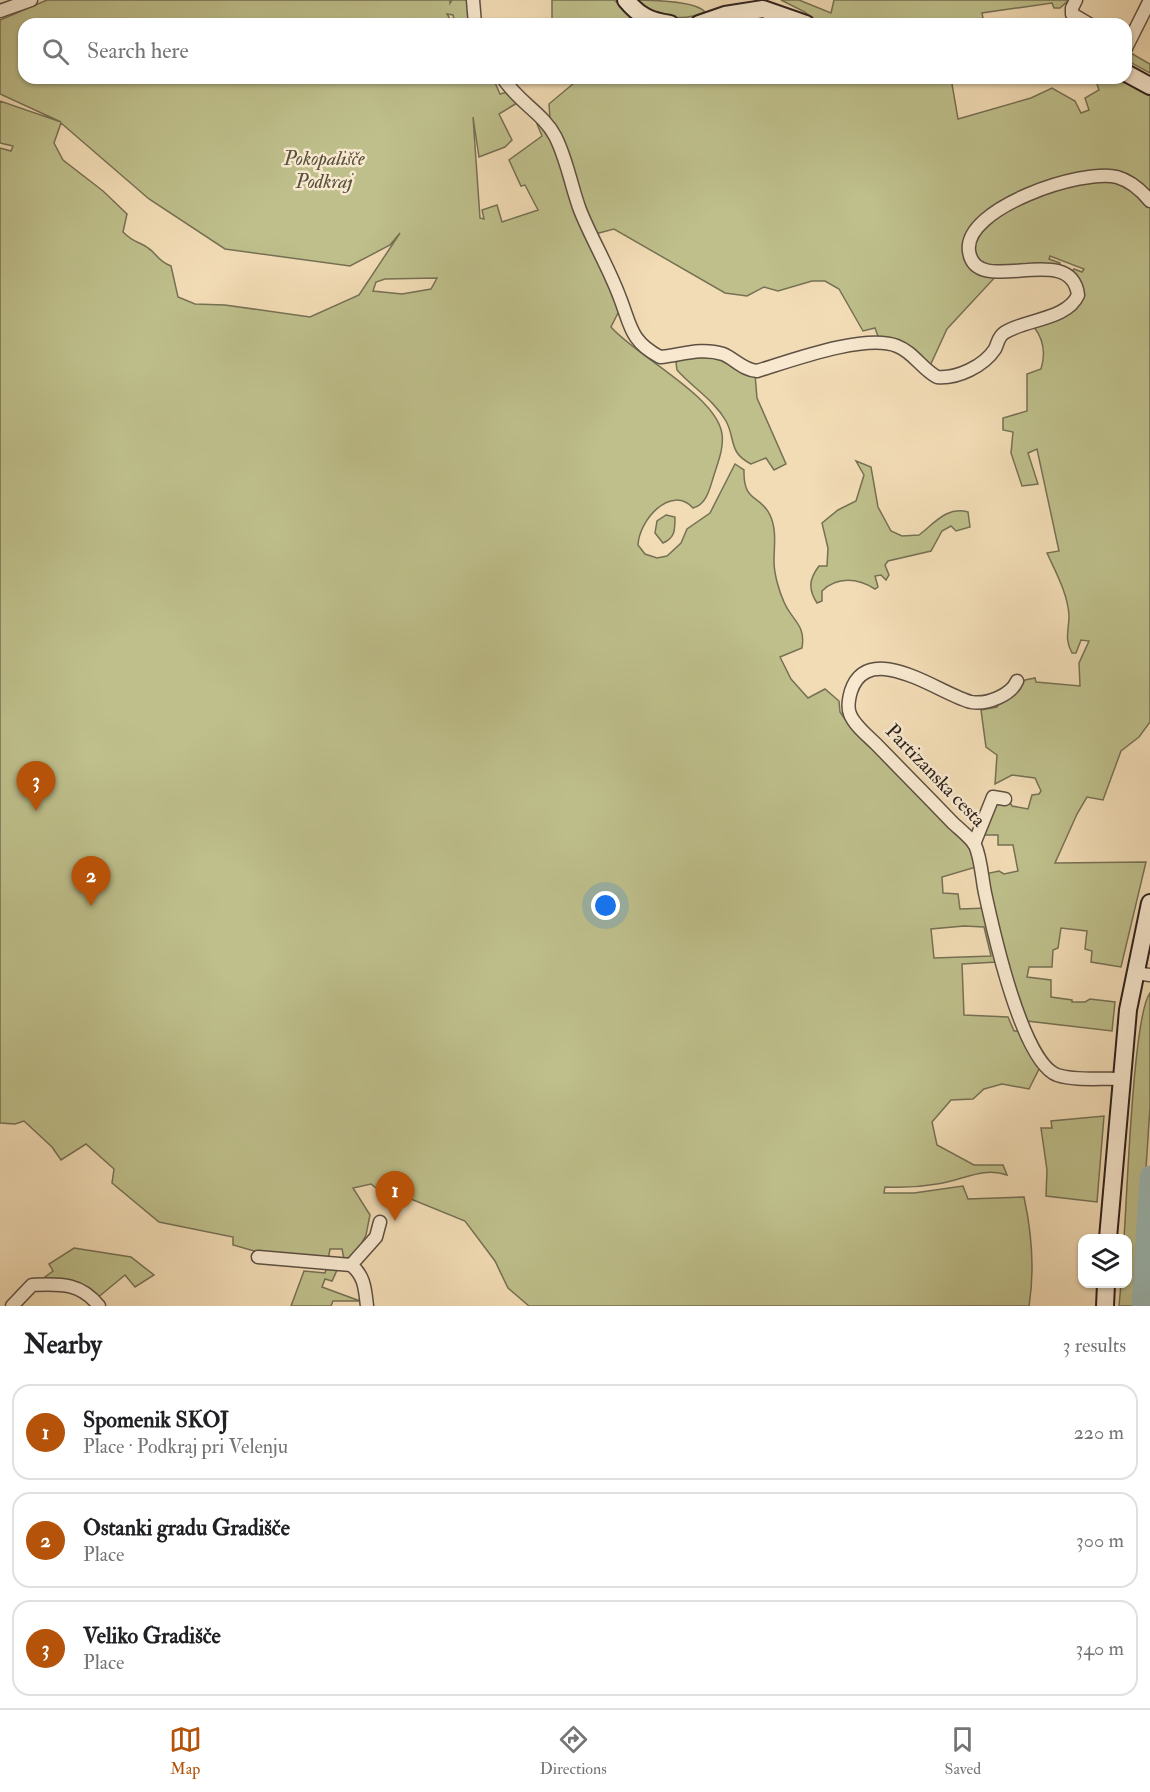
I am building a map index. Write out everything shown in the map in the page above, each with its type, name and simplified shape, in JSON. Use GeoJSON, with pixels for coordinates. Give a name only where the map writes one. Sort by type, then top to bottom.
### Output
{"type":"FeatureCollection","features":[{"type":"Feature","properties":{"kind":"main road"},"geometry":{"type":"LineString","coordinates":[[626,0],[636,13],[647,18]]}},
{"type":"Feature","properties":{"kind":"main road"},"geometry":{"type":"LineString","coordinates":[[716,18],[763,9],[789,18]]}},
{"type":"Feature","properties":{"kind":"main road"},"geometry":{"type":"LineString","coordinates":[[1132,76],[1150,86]]}},
{"type":"Feature","properties":{"kind":"main road"},"geometry":{"type":"LineString","coordinates":[[1108,1234],[1120,1079],[1143,974],[1150,903]]}},
{"type":"Feature","properties":{"kind":"main road"},"geometry":{"type":"LineString","coordinates":[[1105,1306],[1106,1288]]}},
{"type":"Feature","properties":{"kind":"street"},"geometry":{"type":"LineString","coordinates":[[0,11],[31,0]]}},
{"type":"Feature","properties":{"kind":"street"},"geometry":{"type":"LineString","coordinates":[[473,0],[474,18]]}},
{"type":"Feature","properties":{"kind":"street"},"geometry":{"type":"LineString","coordinates":[[1076,0],[1072,8],[1072,15],[1078,18]]}},
{"type":"Feature","properties":{"kind":"street"},"geometry":{"type":"LineString","coordinates":[[1132,33],[1150,0]]}},
{"type":"Feature","properties":{"kind":"street"},"geometry":{"type":"LineString","coordinates":[[507,84],[513,94],[539,115],[555,135],[580,210],[622,301],[629,328],[641,344],[660,357],[685,352],[713,352],[757,371],[839,348],[884,343],[904,350],[938,377],[954,376],[977,365],[990,355],[1004,334],[1070,307],[1078,295],[1074,283],[1047,268],[993,272],[980,267],[969,255],[968,244],[976,227],[993,214],[1032,194],[1094,176],[1118,177],[1128,182],[1150,201]]}},
{"type":"Feature","properties":{"kind":"street","name":"Partizanska cesta"},"geometry":{"type":"LineString","coordinates":[[1017,681],[1014,688],[1005,694],[972,702],[925,679],[899,672],[876,670],[861,676],[852,688],[849,699],[850,714],[857,724],[974,844],[995,936],[1020,1018],[1036,1056],[1046,1068],[1058,1075],[1120,1079]]}},
{"type":"Feature","properties":{"kind":"street"},"geometry":{"type":"LineString","coordinates":[[974,844],[993,797],[1005,799]]}},
{"type":"Feature","properties":{"kind":"street"},"geometry":{"type":"LineString","coordinates":[[351,1265],[376,1237],[380,1222]]}},
{"type":"Feature","properties":{"kind":"street"},"geometry":{"type":"LineString","coordinates":[[258,1257],[351,1265],[359,1271],[365,1285],[367,1306]]}},
{"type":"Feature","properties":{"kind":"street"},"geometry":{"type":"LineString","coordinates":[[12,1306],[32,1285],[69,1284],[93,1298],[99,1306]]}},
{"type":"Feature","properties":{"kind":"green space","name":"Pokopališče Podkraj"},"geometry":{"type":"Polygon","coordinates":[[[47,0],[450,0],[450,3],[452,0],[469,0],[470,18],[454,18],[453,15],[447,14],[449,18],[18,18],[18,84],[496,84],[500,94],[507,92],[517,103],[499,114],[512,140],[505,147],[479,157],[473,117],[480,218],[484,219],[482,210],[497,205],[502,222],[538,210],[525,185],[521,186],[509,160],[542,136],[537,124],[546,126],[613,286],[619,311],[611,327],[706,405],[717,420],[722,434],[720,455],[709,490],[702,503],[693,508],[684,502],[675,500],[658,508],[644,525],[638,545],[645,554],[657,558],[667,556],[681,543],[687,529],[710,513],[735,464],[744,470],[746,488],[766,508],[774,526],[774,566],[777,582],[784,602],[802,633],[802,648],[780,657],[791,679],[808,698],[825,689],[839,701],[840,712],[845,719],[968,842],[975,854],[976,867],[942,877],[943,893],[958,894],[960,909],[987,908],[997,962],[962,964],[964,1015],[1008,1017],[1014,1031],[1023,1031],[1039,1069],[1029,1089],[1002,1084],[984,1089],[973,1099],[951,1100],[932,1122],[937,1145],[974,1165],[1003,1165],[1007,1175],[989,1172],[931,1185],[885,1187],[884,1193],[914,1193],[963,1186],[968,1199],[1024,1197],[1032,1252],[1029,1306],[529,1306],[508,1288],[495,1261],[465,1221],[411,1199],[390,1199],[371,1184],[353,1188],[370,1215],[366,1235],[355,1256],[344,1259],[342,1249],[330,1249],[328,1260],[312,1255],[276,1257],[233,1245],[233,1237],[159,1222],[112,1183],[114,1169],[86,1144],[61,1160],[52,1147],[24,1121],[15,1124],[0,1123],[0,148],[11,151],[13,146],[0,143],[0,101],[61,122],[0,94],[0,20],[47,0]],[[61,123],[54,143],[63,160],[103,191],[127,214],[123,232],[151,250],[162,262],[171,266],[178,297],[195,304],[225,305],[310,317],[359,295],[400,233],[390,245],[350,266],[225,249],[149,199],[61,123]],[[437,278],[385,279],[376,282],[373,291],[402,294],[431,289],[437,278]],[[984,927],[931,929],[934,958],[991,956],[984,927]]]}},
{"type":"Feature","properties":{"kind":"green space"},"geometry":{"type":"Polygon","coordinates":[[[552,0],[614,0],[636,18],[552,18],[552,0]]]}},
{"type":"Feature","properties":{"kind":"green space"},"geometry":{"type":"Polygon","coordinates":[[[631,0],[682,3],[700,8],[705,12],[686,17],[667,16],[649,10],[631,0]]]}},
{"type":"Feature","properties":{"kind":"green space"},"geometry":{"type":"Polygon","coordinates":[[[781,0],[799,0],[831,13],[834,0],[1069,0],[1060,8],[1054,8],[1052,3],[982,13],[983,18],[811,18],[805,12],[781,0]]]}},
{"type":"Feature","properties":{"kind":"green space"},"geometry":{"type":"Polygon","coordinates":[[[1132,54],[1150,64],[1150,73],[1132,63],[1132,54]]]}},
{"type":"Feature","properties":{"kind":"green space"},"geometry":{"type":"Polygon","coordinates":[[[573,84],[952,84],[958,119],[1031,98],[1052,88],[1075,101],[1081,113],[1089,110],[1085,98],[1099,90],[1097,84],[1130,84],[1150,95],[1150,196],[1111,173],[997,208],[966,253],[998,274],[947,329],[929,368],[879,339],[875,328],[863,331],[839,289],[825,281],[812,281],[778,291],[764,287],[747,296],[725,293],[614,229],[595,234],[550,119],[549,104],[573,84]]]}},
{"type":"Feature","properties":{"kind":"green space"},"geometry":{"type":"Polygon","coordinates":[[[1086,180],[1121,180],[1150,205],[1150,722],[1139,737],[1121,751],[1103,800],[1087,797],[1055,863],[1146,862],[1121,967],[1091,962],[1092,951],[1085,949],[1087,931],[1061,928],[1058,948],[1053,950],[1052,967],[1029,967],[1027,977],[1051,980],[1051,997],[1072,1000],[1072,1002],[1085,1002],[1090,999],[1115,1002],[1112,1031],[1027,1021],[1004,958],[985,874],[1018,871],[1013,845],[998,845],[998,835],[983,835],[991,804],[1009,801],[1012,806],[1028,809],[1032,795],[1039,794],[1041,791],[1035,778],[1012,775],[995,784],[997,755],[986,747],[981,710],[997,707],[999,703],[1015,693],[1025,680],[1035,678],[1036,682],[1080,686],[1079,663],[1089,641],[1081,640],[1076,653],[1072,653],[1068,639],[1069,616],[1066,600],[1047,553],[1059,551],[1037,449],[1028,453],[1038,484],[1022,486],[1011,453],[1013,432],[1003,430],[1003,418],[1027,411],[1027,374],[1041,369],[1043,347],[1034,327],[1075,308],[1070,274],[1074,269],[1082,272],[1084,269],[1050,256],[1049,259],[1060,263],[1057,268],[979,264],[971,249],[982,224],[1041,193],[1086,180]]]}},
{"type":"Feature","properties":{"kind":"green space"},"geometry":{"type":"Polygon","coordinates":[[[717,356],[755,374],[757,398],[786,464],[774,470],[766,458],[751,464],[739,455],[721,414],[677,370],[676,363],[680,358],[717,356]]]}},
{"type":"Feature","properties":{"kind":"green space"},"geometry":{"type":"Polygon","coordinates":[[[856,461],[871,467],[878,507],[891,531],[902,536],[919,535],[941,517],[960,511],[968,512],[970,527],[956,531],[951,526],[942,531],[931,551],[888,561],[885,565],[889,575],[886,580],[881,575],[875,576],[878,587],[875,589],[855,581],[841,581],[822,591],[822,601],[817,603],[811,589],[813,575],[819,566],[827,566],[828,548],[822,523],[838,510],[856,501],[864,475],[856,461]]]}},
{"type":"Feature","properties":{"kind":"green space"},"geometry":{"type":"Polygon","coordinates":[[[666,515],[675,517],[675,526],[672,536],[663,543],[655,533],[657,521],[666,515]]]}},
{"type":"Feature","properties":{"kind":"green space"},"geometry":{"type":"Polygon","coordinates":[[[1150,993],[1150,1107],[1137,1306],[1119,1306],[1121,1288],[1132,1288],[1132,1234],[1124,1234],[1135,1070],[1144,1008],[1150,993]]]}},
{"type":"Feature","properties":{"kind":"green space"},"geometry":{"type":"Polygon","coordinates":[[[1104,1116],[1097,1202],[1046,1196],[1047,1170],[1041,1128],[1052,1128],[1051,1121],[1104,1116]]]}},
{"type":"Feature","properties":{"kind":"green space"},"geometry":{"type":"Polygon","coordinates":[[[1150,1236],[1150,1306],[1147,1306],[1150,1236]]]}},
{"type":"Feature","properties":{"kind":"green space"},"geometry":{"type":"Polygon","coordinates":[[[74,1248],[131,1257],[154,1275],[135,1287],[125,1275],[96,1299],[47,1282],[45,1277],[53,1271],[49,1264],[74,1248]]]}},
{"type":"Feature","properties":{"kind":"green space"},"geometry":{"type":"Polygon","coordinates":[[[327,1266],[338,1268],[332,1281],[325,1279],[322,1287],[360,1301],[333,1301],[331,1306],[291,1306],[304,1271],[325,1273],[327,1266]]]}},
{"type":"Feature","properties":{"kind":"waterway"},"geometry":{"type":"LineString","coordinates":[[1142,1306],[1150,1176]]}},
{"type":"Feature","properties":{"kind":"place","name":"Veliko Gradišče"},"geometry":{"type":"Point","coordinates":[36,811]}},
{"type":"Feature","properties":{"kind":"place","name":"Ostanki gradu Gradišče"},"geometry":{"type":"Point","coordinates":[91,906]}},
{"type":"Feature","properties":{"kind":"place","name":"Spomenik SKOJ"},"geometry":{"type":"Point","coordinates":[395,1221]}}]}
